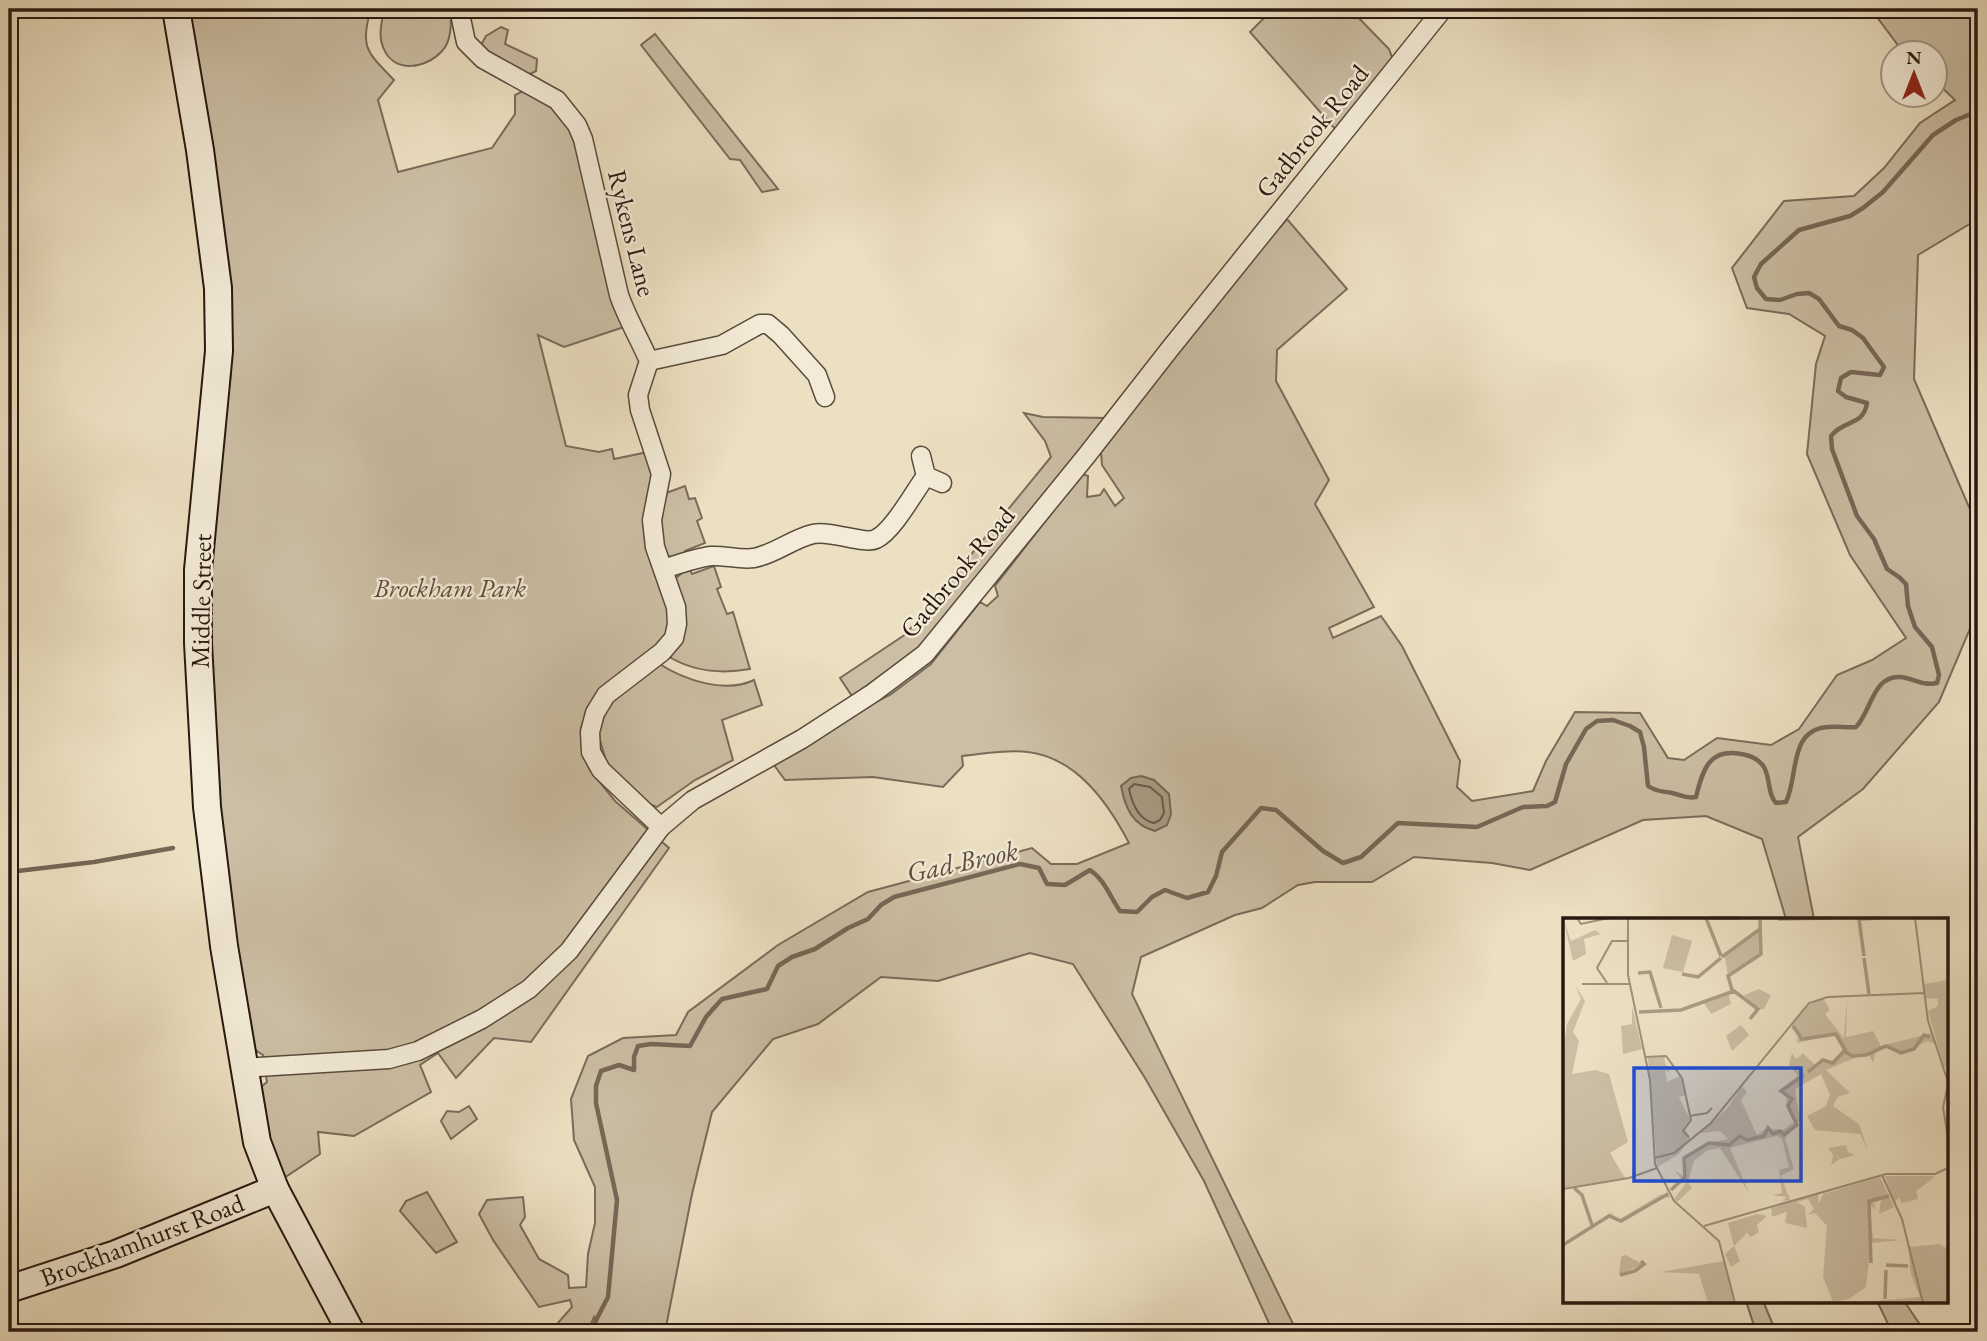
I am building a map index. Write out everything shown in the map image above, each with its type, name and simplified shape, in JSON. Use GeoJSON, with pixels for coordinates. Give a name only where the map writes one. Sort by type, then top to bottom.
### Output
{"type":"FeatureCollection","features":[{"type":"Feature","properties":{"kind":"street","name":"Middle Street"},"geometry":{"type":"LineString","coordinates":[[176,9],[200,150],[218,288],[219,351],[198,570],[198,643],[210,831],[224,946],[257,1143],[275,1189],[351,1332]]}},
{"type":"Feature","properties":{"kind":"street","name":"Rykens Lane"},"geometry":{"type":"LineString","coordinates":[[459,9],[466,42],[483,59],[557,100],[576,125],[583,139],[619,295],[627,320],[639,337],[649,361]]}},
{"type":"Feature","properties":{"kind":"street","name":"Gadbrook Road"},"geometry":{"type":"LineString","coordinates":[[243,1068],[389,1059],[418,1051],[482,1019],[529,989],[569,951],[604,900],[661,827],[693,800],[802,740],[873,694],[925,654],[1443,9]]}},
{"type":"Feature","properties":{"kind":"street"},"geometry":{"type":"LineString","coordinates":[[661,827],[601,770],[591,752],[590,732],[595,713],[606,695],[662,652],[674,638],[677,624],[676,607],[655,547],[652,520],[661,474],[640,410],[638,395],[649,361],[722,345],[760,324],[768,324],[817,375],[825,397]]}},
{"type":"Feature","properties":{"kind":"street"},"geometry":{"type":"LineString","coordinates":[[664,569],[713,556],[753,558],[770,554],[813,534],[830,533],[863,541],[876,540],[934,479],[921,456]]}},
{"type":"Feature","properties":{"kind":"street","name":"Brockhamhurst Road"},"geometry":{"type":"LineString","coordinates":[[9,1289],[116,1254],[275,1189]]}},
{"type":"Feature","properties":{"kind":"green space","name":"Brockham Park"},"geometry":{"type":"Polygon","coordinates":[[[186,9],[371,9],[366,33],[368,49],[394,80],[378,100],[398,172],[492,148],[515,114],[515,95],[527,89],[555,105],[577,135],[624,327],[564,347],[538,335],[566,446],[599,452],[612,449],[614,459],[648,452],[654,480],[670,615],[667,635],[593,700],[581,728],[582,751],[590,770],[615,801],[669,848],[531,1042],[494,1038],[456,1078],[438,1053],[420,1065],[431,1092],[354,1136],[318,1132],[320,1154],[284,1178],[265,1135],[256,1091],[267,1082],[263,1055],[249,1046],[227,888],[213,749],[208,573],[231,372],[231,302],[220,209],[186,9]]]}},
{"type":"Feature","properties":{"kind":"green space"},"geometry":{"type":"Polygon","coordinates":[[[384,9],[451,9],[448,42],[435,57],[419,65],[394,62],[383,47],[381,38],[384,9]]]}},
{"type":"Feature","properties":{"kind":"green space"},"geometry":{"type":"Polygon","coordinates":[[[1273,9],[1350,9],[1389,49],[1393,60],[1335,129],[1250,32],[1273,9]]]}},
{"type":"Feature","properties":{"kind":"green space"},"geometry":{"type":"Polygon","coordinates":[[[1871,9],[1978,9],[1978,219],[1918,255],[1914,379],[1978,528],[1978,577],[1972,624],[1939,702],[1863,789],[1798,837],[1814,918],[1786,918],[1762,839],[1706,816],[1643,820],[1530,870],[1492,863],[1414,857],[1372,882],[1315,882],[1298,885],[1262,908],[1235,915],[1141,957],[1132,994],[1297,1332],[1273,1332],[1204,1181],[1145,1078],[1073,964],[1030,953],[938,981],[881,977],[818,1024],[773,1039],[712,1112],[692,1194],[665,1332],[600,1332],[594,1317],[587,1332],[550,1332],[572,1307],[570,1300],[539,1307],[493,1240],[479,1214],[487,1200],[523,1197],[525,1217],[520,1225],[539,1259],[568,1275],[569,1288],[586,1287],[588,1254],[595,1223],[595,1187],[574,1140],[571,1099],[588,1056],[623,1038],[676,1035],[688,1012],[778,945],[868,892],[1032,848],[1051,864],[1077,864],[1129,843],[1101,798],[1076,773],[1046,756],[1028,752],[1003,751],[962,756],[963,766],[943,787],[873,777],[785,780],[774,765],[871,704],[890,695],[931,664],[980,602],[987,606],[998,596],[995,586],[1082,474],[1088,476],[1087,497],[1100,495],[1104,489],[1115,506],[1124,498],[1102,465],[1101,452],[1228,288],[1287,219],[1347,289],[1277,350],[1276,381],[1329,480],[1315,504],[1374,607],[1329,628],[1333,638],[1381,616],[1402,646],[1460,761],[1457,787],[1472,801],[1533,791],[1546,761],[1575,712],[1640,713],[1668,758],[1684,760],[1717,738],[1771,745],[1799,729],[1837,675],[1872,660],[1906,638],[1850,555],[1807,454],[1816,364],[1825,336],[1789,314],[1747,308],[1732,268],[1784,201],[1854,196],[1884,168],[1920,123],[1943,108],[1948,108],[1948,105],[1955,100],[1948,93],[1948,38],[1893,38],[1871,9]]]}},
{"type":"Feature","properties":{"kind":"green space"},"geometry":{"type":"Polygon","coordinates":[[[501,27],[508,30],[505,44],[537,59],[536,71],[528,75],[483,51],[481,45],[486,36],[501,27]]]}},
{"type":"Feature","properties":{"kind":"green space"},"geometry":{"type":"Polygon","coordinates":[[[655,34],[778,189],[762,192],[740,160],[730,159],[641,45],[655,34]]]}},
{"type":"Feature","properties":{"kind":"green space"},"geometry":{"type":"Polygon","coordinates":[[[1024,413],[1043,417],[1107,418],[1013,531],[922,647],[852,696],[840,678],[906,634],[1051,457],[1045,441],[1024,413]]]}},
{"type":"Feature","properties":{"kind":"green space"},"geometry":{"type":"Polygon","coordinates":[[[685,486],[689,499],[695,498],[702,518],[697,521],[705,543],[685,551],[686,557],[668,556],[663,549],[660,510],[666,493],[685,486]]]}},
{"type":"Feature","properties":{"kind":"green space"},"geometry":{"type":"Polygon","coordinates":[[[714,566],[721,587],[717,589],[727,614],[733,612],[750,669],[709,671],[671,658],[676,578],[689,567],[692,574],[714,566]]]}},
{"type":"Feature","properties":{"kind":"green space"},"geometry":{"type":"Polygon","coordinates":[[[658,663],[680,675],[705,683],[730,686],[754,680],[762,705],[722,720],[733,760],[695,780],[657,807],[641,801],[608,768],[598,733],[603,714],[614,699],[658,663]]]}},
{"type":"Feature","properties":{"kind":"green space"},"geometry":{"type":"Polygon","coordinates":[[[469,1106],[477,1119],[451,1139],[441,1121],[447,1111],[459,1112],[469,1106]]]}},
{"type":"Feature","properties":{"kind":"green space"},"geometry":{"type":"Polygon","coordinates":[[[427,1192],[457,1242],[436,1253],[400,1211],[406,1201],[427,1192]]]}},
{"type":"Feature","properties":{"kind":"green space"},"geometry":{"type":"Polygon","coordinates":[[[1746,1302],[1763,1302],[1776,1332],[1756,1332],[1746,1302]]]}},
{"type":"Feature","properties":{"kind":"green space"},"geometry":{"type":"Polygon","coordinates":[[[1877,1302],[1905,1302],[1925,1332],[1895,1332],[1890,1328],[1877,1302]]]}},
{"type":"Feature","properties":{"kind":"water"},"geometry":{"type":"Polygon","coordinates":[[[1141,776],[1154,780],[1169,794],[1171,814],[1167,825],[1155,831],[1135,820],[1127,808],[1123,794],[1121,786],[1131,778],[1141,776]]]}},
{"type":"Feature","properties":{"kind":"waterway","name":"Gad Brook"},"geometry":{"type":"LineString","coordinates":[[590,1332],[608,1297],[617,1200],[596,1103],[596,1086],[601,1071],[619,1065],[634,1070],[634,1057],[638,1046],[690,1046],[706,1017],[722,999],[767,989],[778,966],[868,919],[881,905],[894,897],[1020,864],[1039,868],[1047,884],[1065,885],[1090,870],[1103,884],[1120,911],[1137,912],[1152,897],[1165,890],[1187,898],[1208,892],[1216,876],[1222,852],[1261,808],[1276,810],[1323,851],[1343,863],[1361,857],[1398,823],[1477,827],[1523,807],[1547,806],[1555,802],[1566,764],[1586,729],[1597,721],[1613,720],[1640,732],[1648,786],[1654,789],[1696,797],[1710,762],[1716,757],[1734,753],[1749,756],[1761,763],[1773,799],[1776,803],[1786,802],[1797,756],[1806,736],[1815,730],[1828,727],[1856,727],[1878,688],[1891,678],[1937,683],[1939,675],[1932,647],[1915,627],[1908,606],[1906,584],[1887,569],[1874,539],[1857,516],[1832,449],[1831,436],[1862,416],[1867,403],[1846,397],[1838,391],[1841,378],[1851,372],[1880,375],[1884,367],[1863,338],[1852,330],[1839,326],[1819,299],[1809,293],[1780,300],[1766,299],[1757,288],[1754,277],[1761,264],[1799,230],[1850,216],[1863,208],[1883,192],[1933,135],[1956,120],[1978,111]]}},
{"type":"Feature","properties":{"kind":"waterway"},"geometry":{"type":"LineString","coordinates":[[9,872],[94,862],[173,848]]}}]}
